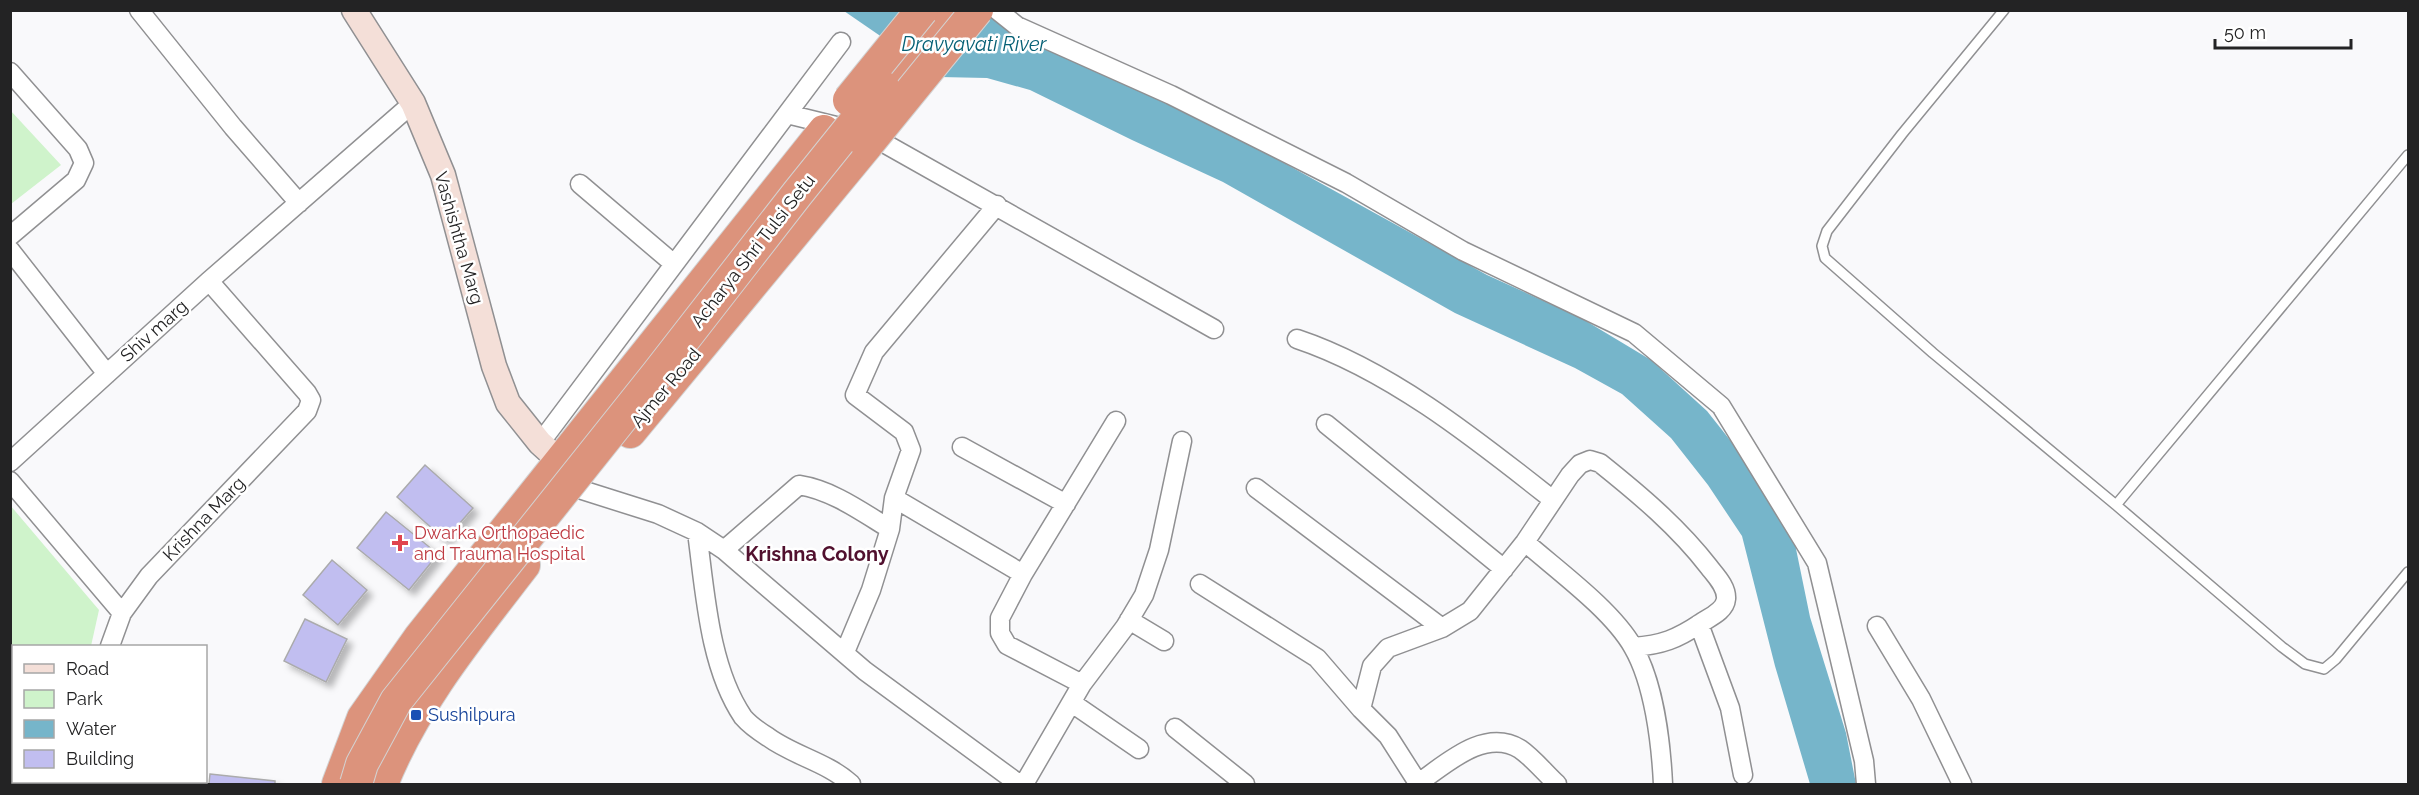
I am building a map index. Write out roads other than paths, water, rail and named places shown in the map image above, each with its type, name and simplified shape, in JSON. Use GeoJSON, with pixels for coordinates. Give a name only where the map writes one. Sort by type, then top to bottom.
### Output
{"type":"FeatureCollection","features":[{"type":"Feature","properties":{"kind":"highway","name":"Ajmer Road"},"geometry":{"type":"LineString","coordinates":[[338,784],[363,718],[550,452],[751,220],[922,10]]}},
{"type":"Feature","properties":{"kind":"highway","name":"Acharya Shri Tulsi Setu"},"geometry":{"type":"LineString","coordinates":[[356,784],[362,764],[396,701],[945,10]]}},
{"type":"Feature","properties":{"kind":"highway","name":"Ajmer Road"},"geometry":{"type":"LineString","coordinates":[[382,784],[416,715],[458,651],[582,490],[976,10]]}},
{"type":"Feature","properties":{"kind":"street"},"geometry":{"type":"LineString","coordinates":[[139,10],[233,127],[299,203]]}},
{"type":"Feature","properties":{"kind":"street","name":"Vashishtha Marg"},"geometry":{"type":"LineString","coordinates":[[354,10],[413,103],[443,175],[494,366],[508,403],[550,452]]}},
{"type":"Feature","properties":{"kind":"street"},"geometry":{"type":"LineString","coordinates":[[997,10],[1017,26],[1171,95],[1346,183],[1463,251],[1634,333],[1722,406],[1817,562],[1864,761],[1866,784]]}},
{"type":"Feature","properties":{"kind":"street"},"geometry":{"type":"LineString","coordinates":[[550,452],[674,264],[841,42]]}},
{"type":"Feature","properties":{"kind":"street"},"geometry":{"type":"LineString","coordinates":[[10,72],[78,148],[84,163],[76,180],[10,236]]}},
{"type":"Feature","properties":{"kind":"street","name":"Shiv marg"},"geometry":{"type":"LineString","coordinates":[[10,462],[209,281],[413,103]]}},
{"type":"Feature","properties":{"kind":"street"},"geometry":{"type":"LineString","coordinates":[[787,114],[872,134],[1214,329]]}},
{"type":"Feature","properties":{"kind":"street"},"geometry":{"type":"LineString","coordinates":[[580,184],[674,264]]}},
{"type":"Feature","properties":{"kind":"street"},"geometry":{"type":"LineString","coordinates":[[845,652],[871,590],[890,529],[894,498],[911,450],[904,432],[855,395],[874,352],[997,205]]}},
{"type":"Feature","properties":{"kind":"street"},"geometry":{"type":"LineString","coordinates":[[10,250],[107,374]]}},
{"type":"Feature","properties":{"kind":"street","name":"Krishna Marg"},"geometry":{"type":"LineString","coordinates":[[110,645],[122,613],[149,576],[307,411],[310,400],[307,393],[209,281]]}},
{"type":"Feature","properties":{"kind":"street"},"geometry":{"type":"LineString","coordinates":[[1298,339],[1325,348],[1433,410],[1553,500]]}},
{"type":"Feature","properties":{"kind":"street"},"geometry":{"type":"LineString","coordinates":[[1082,684],[1007,645],[1000,633],[1000,618],[1023,574],[1116,421]]}},
{"type":"Feature","properties":{"kind":"street"},"geometry":{"type":"LineString","coordinates":[[1326,424],[1504,569]]}},
{"type":"Feature","properties":{"kind":"street"},"geometry":{"type":"LineString","coordinates":[[1024,784],[1082,684],[1129,620],[1144,595],[1159,550],[1182,441]]}},
{"type":"Feature","properties":{"kind":"street"},"geometry":{"type":"LineString","coordinates":[[962,447],[1066,504]]}},
{"type":"Feature","properties":{"kind":"street"},"geometry":{"type":"LineString","coordinates":[[1361,709],[1372,666],[1388,648],[1442,628],[1470,611],[1525,542],[1580,464],[1590,460],[1600,463],[1653,507],[1689,541],[1726,593],[1726,602],[1719,612],[1699,624],[1671,640],[1656,645],[1633,647]]}},
{"type":"Feature","properties":{"kind":"street"},"geometry":{"type":"LineString","coordinates":[[10,481],[122,613]]}},
{"type":"Feature","properties":{"kind":"street"},"geometry":{"type":"LineString","coordinates":[[724,550],[800,485],[811,487],[842,500],[890,529]]}},
{"type":"Feature","properties":{"kind":"street"},"geometry":{"type":"LineString","coordinates":[[1256,488],[1442,628]]}},
{"type":"Feature","properties":{"kind":"street"},"geometry":{"type":"LineString","coordinates":[[582,490],[658,514],[697,532],[724,550],[865,670],[1019,784]]}},
{"type":"Feature","properties":{"kind":"street"},"geometry":{"type":"LineString","coordinates":[[894,498],[1023,574]]}},
{"type":"Feature","properties":{"kind":"street"},"geometry":{"type":"LineString","coordinates":[[697,532],[712,635],[726,685],[744,718],[770,739],[838,772],[851,784]]}},
{"type":"Feature","properties":{"kind":"street"},"geometry":{"type":"LineString","coordinates":[[1525,542],[1612,619],[1633,647],[1644,672],[1661,741],[1664,784]]}},
{"type":"Feature","properties":{"kind":"street"},"geometry":{"type":"LineString","coordinates":[[1200,584],[1317,658],[1388,736],[1418,784],[1469,749],[1497,741],[1520,749],[1557,784]]}},
{"type":"Feature","properties":{"kind":"street"},"geometry":{"type":"LineString","coordinates":[[1129,620],[1164,640]]}},
{"type":"Feature","properties":{"kind":"street"},"geometry":{"type":"LineString","coordinates":[[1699,624],[1730,708],[1743,775]]}},
{"type":"Feature","properties":{"kind":"street"},"geometry":{"type":"LineString","coordinates":[[1877,626],[1921,699],[1962,784]]}},
{"type":"Feature","properties":{"kind":"street"},"geometry":{"type":"LineString","coordinates":[[1072,703],[1139,749]]}},
{"type":"Feature","properties":{"kind":"street"},"geometry":{"type":"LineString","coordinates":[[1175,728],[1245,784]]}},
{"type":"Feature","properties":{"kind":"lane"},"geometry":{"type":"LineString","coordinates":[[2004,10],[1827,231],[1822,246],[1825,258],[2282,647],[2305,664],[2324,669],[2336,659],[2409,572]]}},
{"type":"Feature","properties":{"kind":"lane"},"geometry":{"type":"LineString","coordinates":[[2116,505],[2409,154]]}},
{"type":"Feature","properties":{"kind":"water","name":"Dravyavati River"},"geometry":{"type":"Polygon","coordinates":[[[844,11],[984,11],[1086,65],[1226,131],[1487,275],[1581,318],[1651,360],[1707,411],[1741,454],[1795,544],[1810,617],[1846,733],[1856,784],[1810,784],[1775,666],[1742,536],[1708,485],[1671,438],[1622,394],[1575,368],[1455,313],[1223,182],[1030,90],[987,78],[940,77],[844,11]]]}},
{"type":"Feature","properties":{"kind":"place","name":"Dwarka Orthopaedic and Trauma Hospital"},"geometry":{"type":"Point","coordinates":[400,543]}},
{"type":"Feature","properties":{"kind":"place","name":"Sushilpura"},"geometry":{"type":"Point","coordinates":[416,715]}},
{"type":"Feature","properties":{"kind":"district","name":"Krishna Colony"},"geometry":{"type":"Point","coordinates":[817,554]}}]}
